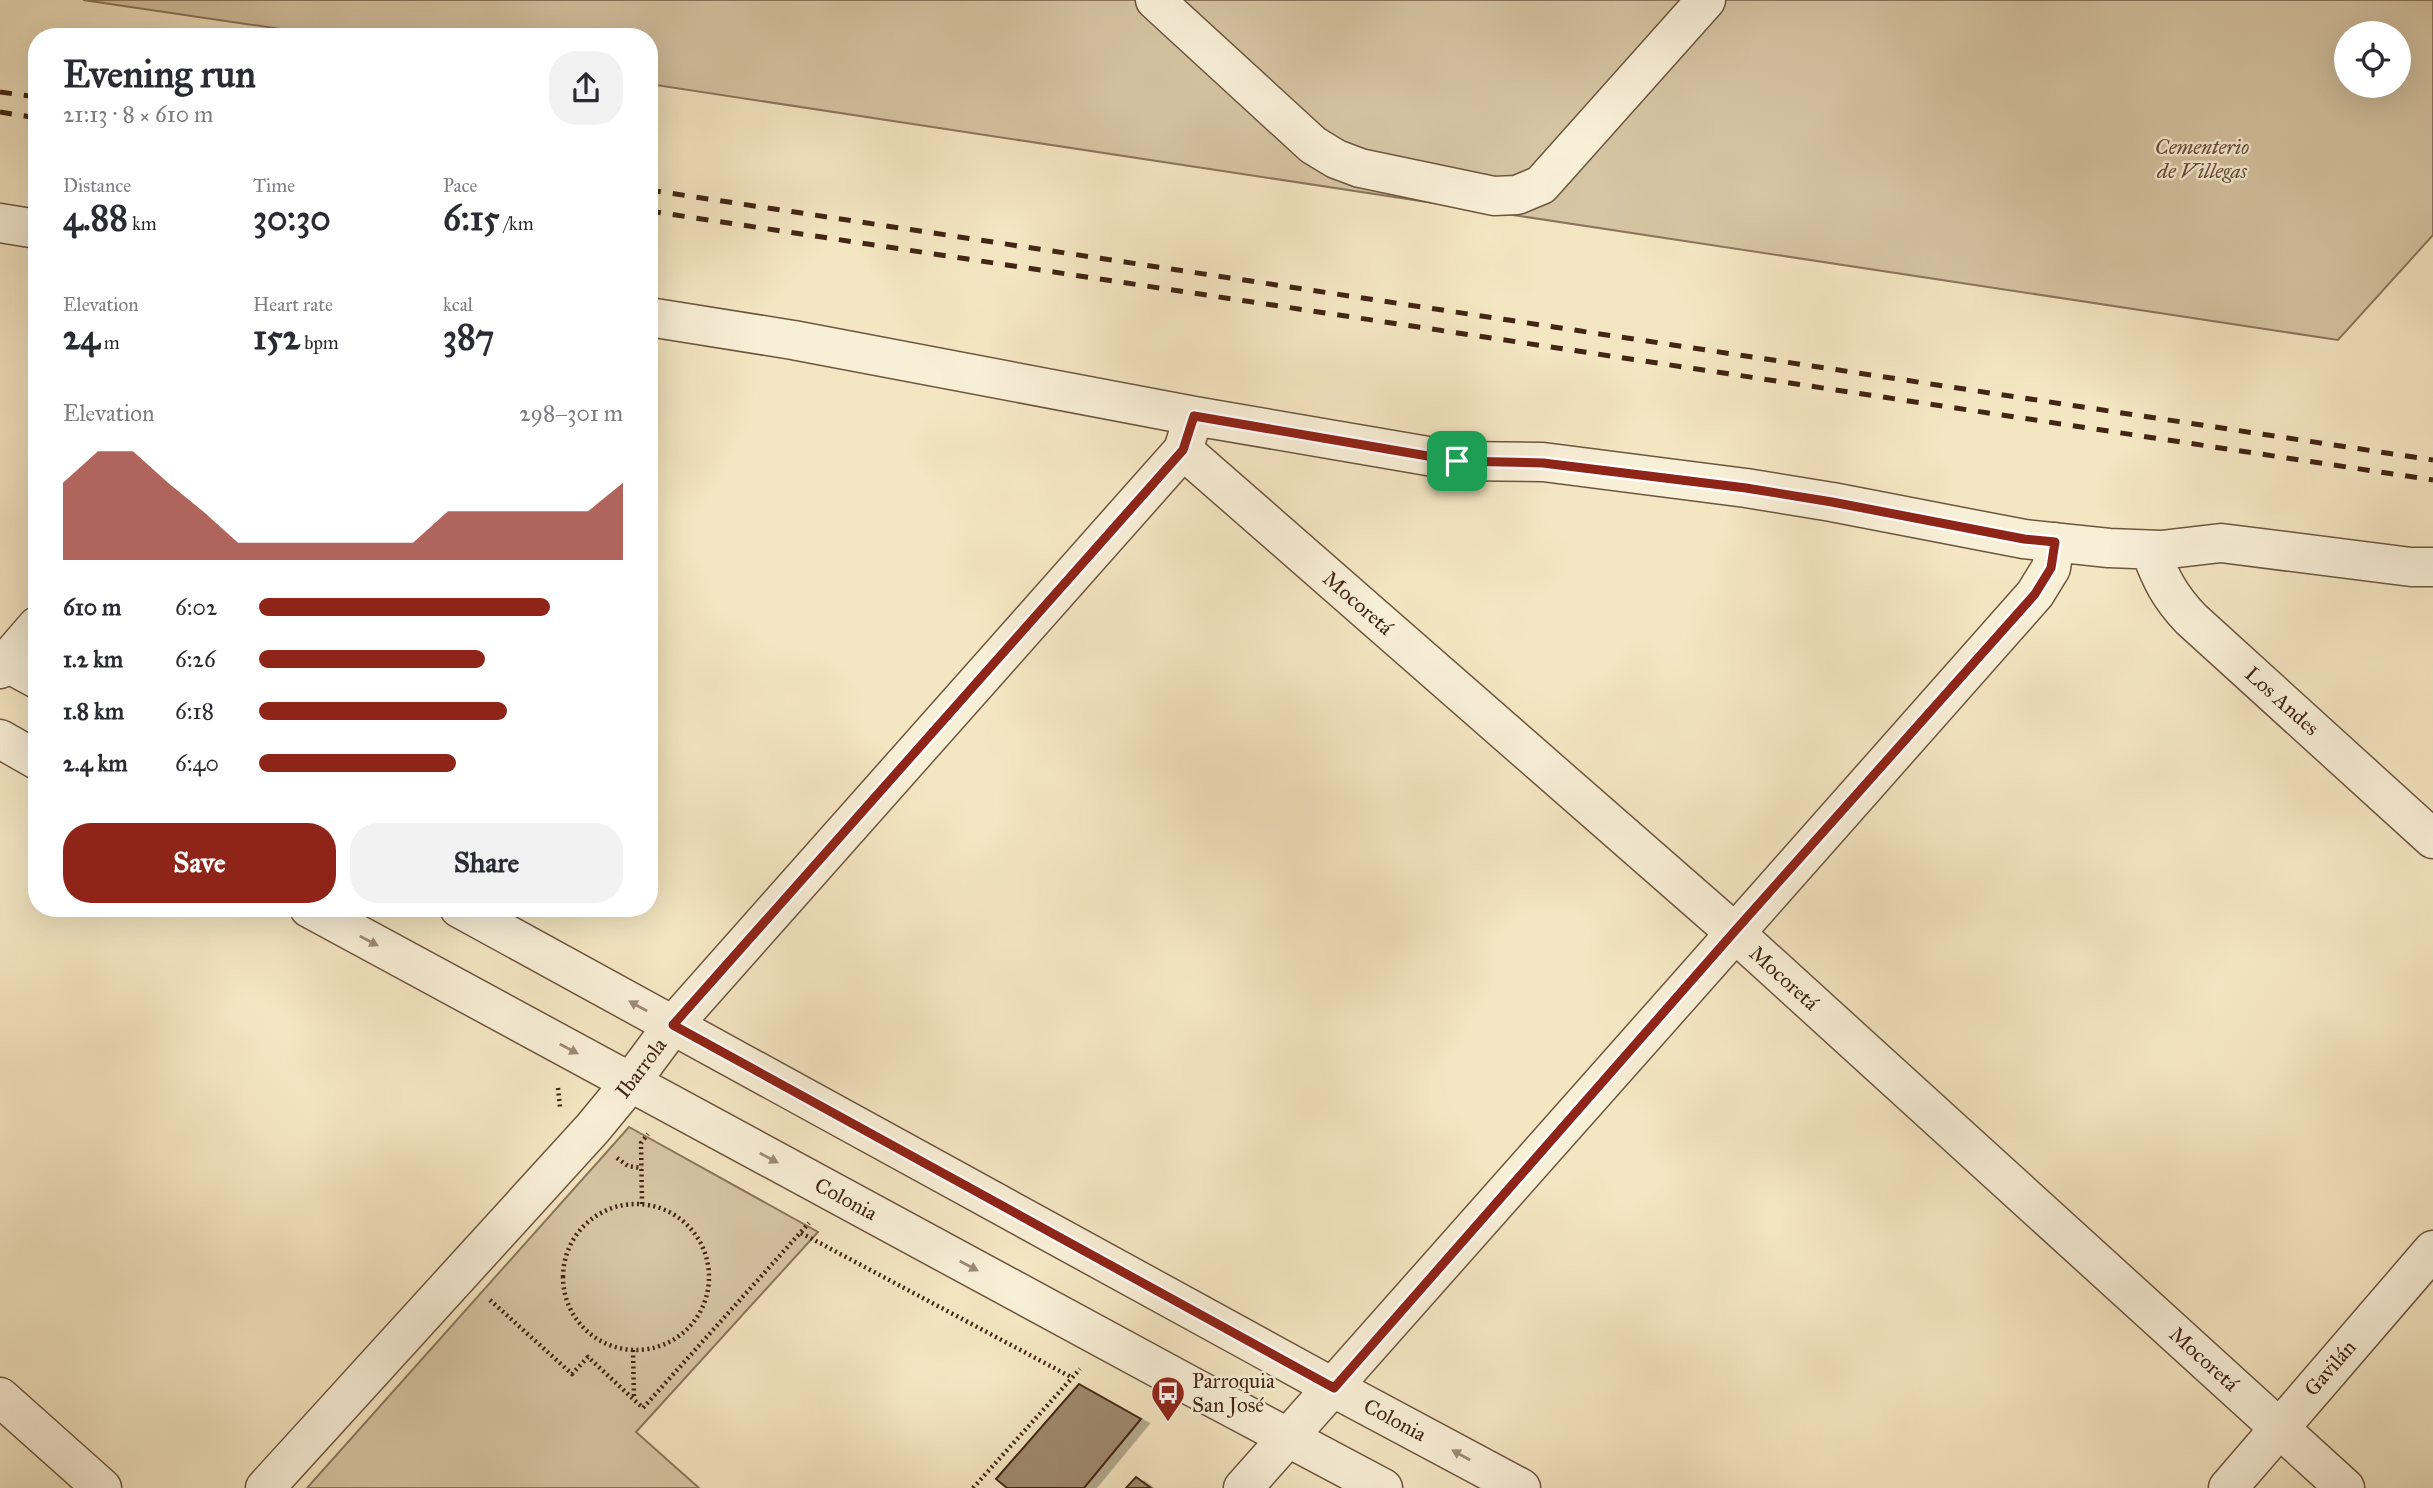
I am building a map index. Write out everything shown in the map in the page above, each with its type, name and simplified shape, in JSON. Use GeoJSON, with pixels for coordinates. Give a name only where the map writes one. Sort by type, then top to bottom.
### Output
{"type":"FeatureCollection","features":[{"type":"Feature","properties":{"kind":"street"},"geometry":{"type":"LineString","coordinates":[[1155,0],[1313,145],[1336,159],[1360,168],[1494,196],[1517,195],[1541,186],[1706,0]]}},
{"type":"Feature","properties":{"kind":"street"},"geometry":{"type":"LineString","coordinates":[[0,223],[28,228]]}},
{"type":"Feature","properties":{"kind":"street"},"geometry":{"type":"LineString","coordinates":[[658,318],[793,340],[1188,433],[1457,461],[1543,463],[1746,488],[2024,539],[2150,550],[2221,542],[2397,565],[2433,567]]}},
{"type":"Feature","properties":{"kind":"street","name":"Mocoretá"},"geometry":{"type":"LineString","coordinates":[[1188,433],[2345,1488]]}},
{"type":"Feature","properties":{"kind":"street","name":"Ibarrola"},"geometry":{"type":"LineString","coordinates":[[265,1488],[587,1135],[673,1025],[1188,433]]}},
{"type":"Feature","properties":{"kind":"street"},"geometry":{"type":"LineString","coordinates":[[1243,1488],[2035,594],[2051,568],[2055,542]]}},
{"type":"Feature","properties":{"kind":"street","name":"Los Andes"},"geometry":{"type":"LineString","coordinates":[[2150,550],[2172,599],[2191,619],[2433,838]]}},
{"type":"Feature","properties":{"kind":"street"},"geometry":{"type":"LineString","coordinates":[[11,667],[28,640]]}},
{"type":"Feature","properties":{"kind":"street"},"geometry":{"type":"LineString","coordinates":[[0,739],[28,755]]}},
{"type":"Feature","properties":{"kind":"street","name":"Colonia"},"geometry":{"type":"LineString","coordinates":[[326,917],[1383,1488]]}},
{"type":"Feature","properties":{"kind":"street","name":"Colonia"},"geometry":{"type":"LineString","coordinates":[[475,917],[1521,1488]]}},
{"type":"Feature","properties":{"kind":"street","name":"Gavilán"},"geometry":{"type":"LineString","coordinates":[[2228,1488],[2433,1250]]}},
{"type":"Feature","properties":{"kind":"street"},"geometry":{"type":"LineString","coordinates":[[0,1397],[102,1488]]}},
{"type":"Feature","properties":{"kind":"path"},"geometry":{"type":"LineString","coordinates":[[642,1204],[664,1209],[684,1221],[698,1238],[707,1259],[709,1281],[705,1303],[693,1323],[676,1338],[656,1348],[633,1350],[610,1346],[590,1334],[574,1317],[565,1295],[562,1273],[568,1250],[579,1230],[597,1215],[619,1206],[642,1204]]}},
{"type":"Feature","properties":{"kind":"path"},"geometry":{"type":"LineString","coordinates":[[489,1299],[572,1374],[588,1357],[643,1408],[810,1222],[808,1210]]}},
{"type":"Feature","properties":{"kind":"path"},"geometry":{"type":"LineString","coordinates":[[800,1233],[1071,1377]]}},
{"type":"Feature","properties":{"kind":"path"},"geometry":{"type":"LineString","coordinates":[[973,1488],[1107,1340]]}},
{"type":"Feature","properties":{"kind":"path"},"geometry":{"type":"LineString","coordinates":[[633,1350],[634,1400]]}},
{"type":"Feature","properties":{"kind":"green space","name":"Cementerio de Villegas"},"geometry":{"type":"Polygon","coordinates":[[[83,0],[2433,0],[2433,235],[2338,340],[658,85],[658,28],[274,28],[83,0]]]}},
{"type":"Feature","properties":{"kind":"green space"},"geometry":{"type":"Polygon","coordinates":[[[629,1127],[818,1232],[636,1432],[699,1488],[307,1488],[629,1127]]]}},
{"type":"Feature","properties":{"kind":"building"},"geometry":{"type":"Polygon","coordinates":[[[1079,1384],[1141,1419],[1084,1488],[1007,1488],[996,1479],[1079,1384]]]}},
{"type":"Feature","properties":{"kind":"building"},"geometry":{"type":"Polygon","coordinates":[[[1136,1477],[1151,1488],[1126,1488],[1136,1477]]]}},
{"type":"Feature","properties":{"kind":"railway"},"geometry":{"type":"LineString","coordinates":[[0,92],[28,96]]}},
{"type":"Feature","properties":{"kind":"railway"},"geometry":{"type":"LineString","coordinates":[[0,112],[28,117]]}},
{"type":"Feature","properties":{"kind":"railway"},"geometry":{"type":"LineString","coordinates":[[658,191],[2433,460]]}},
{"type":"Feature","properties":{"kind":"railway"},"geometry":{"type":"LineString","coordinates":[[658,212],[2433,480]]}},
{"type":"Feature","properties":{"kind":"place","name":"Parroquia San José"},"geometry":{"type":"Point","coordinates":[1168,1423]}},
{"type":"Feature","properties":{"kind":"route"},"geometry":{"type":"LineString","coordinates":[[1194,416],[1457,461],[1543,463],[1746,488],[2024,539],[2055,542],[2051,568],[2035,594],[1334,1388],[673,1025],[1183,450],[1194,416]]}}]}
